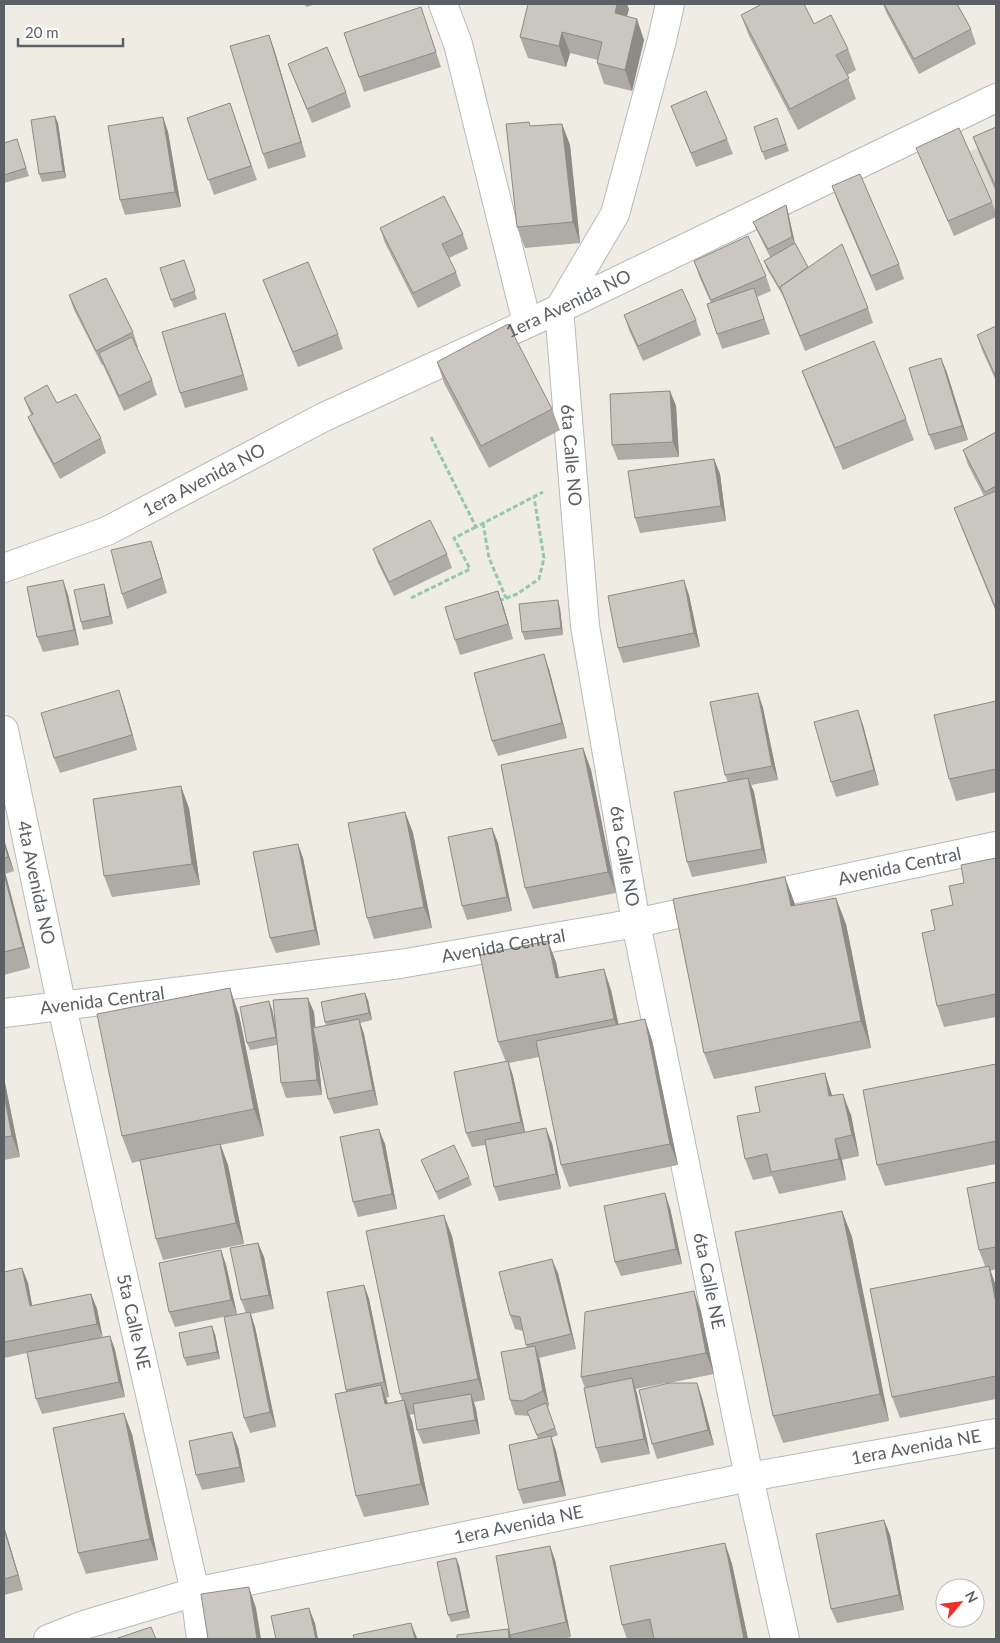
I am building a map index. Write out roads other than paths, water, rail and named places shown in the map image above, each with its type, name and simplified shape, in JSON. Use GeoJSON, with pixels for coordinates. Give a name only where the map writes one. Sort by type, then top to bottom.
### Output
{"type":"FeatureCollection","features":[{"type":"Feature","properties":{"kind":"street"},"geometry":{"type":"LineString","coordinates":[[443,4],[458,44],[527,323]]}},
{"type":"Feature","properties":{"kind":"street"},"geometry":{"type":"LineString","coordinates":[[559,309],[615,214],[670,4]]}},
{"type":"Feature","properties":{"kind":"street","name":"1era Avenida NO"},"geometry":{"type":"LineString","coordinates":[[4,568],[107,531],[324,417],[559,309],[996,98]]}},
{"type":"Feature","properties":{"kind":"street","name":"6ta Calle NO"},"geometry":{"type":"LineString","coordinates":[[559,309],[586,626],[636,923]]}},
{"type":"Feature","properties":{"kind":"street","name":"4ta Avenida NO"},"geometry":{"type":"LineString","coordinates":[[4,730],[62,1007]]}},
{"type":"Feature","properties":{"kind":"street","name":"Avenida Central"},"geometry":{"type":"LineString","coordinates":[[4,1014],[400,964],[636,923],[996,846]]}},
{"type":"Feature","properties":{"kind":"street","name":"6ta Calle NE"},"geometry":{"type":"LineString","coordinates":[[636,923],[749,1477],[785,1639]]}},
{"type":"Feature","properties":{"kind":"street","name":"5ta Calle NE"},"geometry":{"type":"LineString","coordinates":[[62,1007],[195,1592],[202,1639]]}},
{"type":"Feature","properties":{"kind":"street","name":"1era Avenida NE"},"geometry":{"type":"LineString","coordinates":[[48,1639],[84,1625],[195,1592],[749,1477],[996,1432]]}}]}
